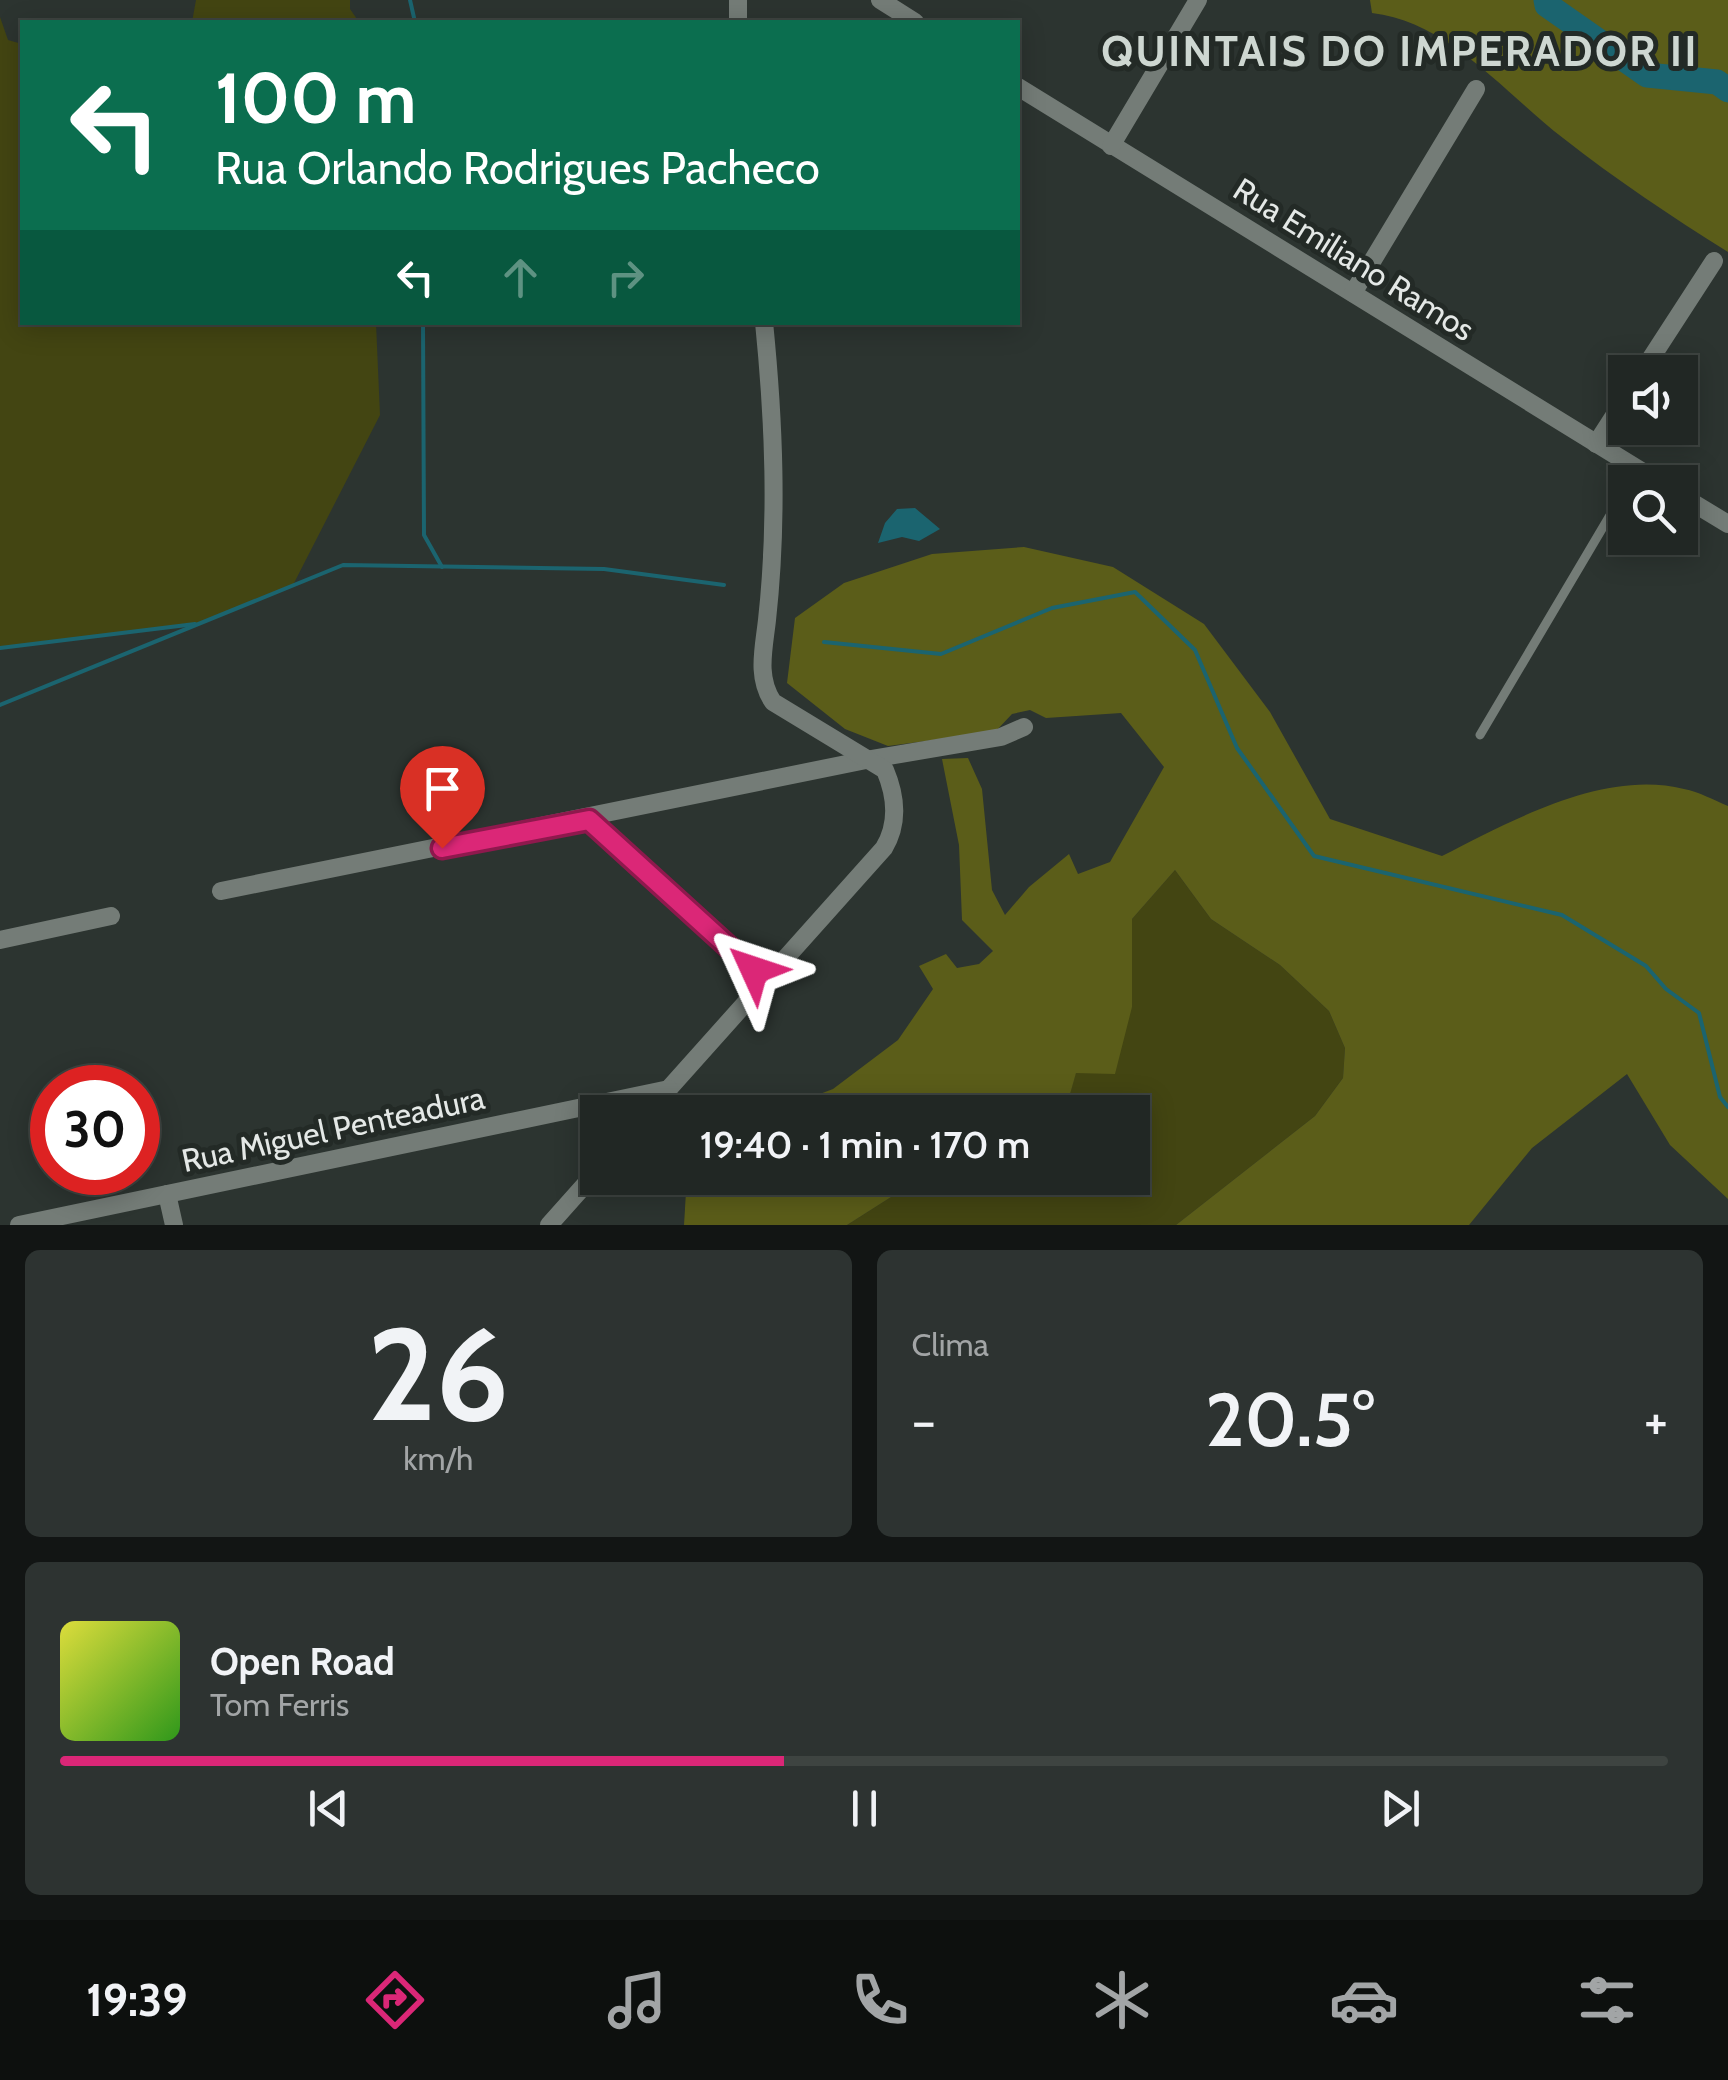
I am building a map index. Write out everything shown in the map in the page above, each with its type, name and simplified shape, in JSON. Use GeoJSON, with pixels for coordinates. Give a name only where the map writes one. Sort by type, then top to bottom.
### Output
{"type":"FeatureCollection","features":[{"type":"Feature","properties":{"kind":"street"},"geometry":{"type":"LineString","coordinates":[[880,0],[913,20]]}},
{"type":"Feature","properties":{"kind":"street"},"geometry":{"type":"LineString","coordinates":[[1111,146],[1198,0]]}},
{"type":"Feature","properties":{"kind":"street","name":"Rua Emiliano Ramos"},"geometry":{"type":"LineString","coordinates":[[1020,88],[1596,444],[1620,465]]}},
{"type":"Feature","properties":{"kind":"street"},"geometry":{"type":"LineString","coordinates":[[1353,293],[1476,89]]}},
{"type":"Feature","properties":{"kind":"street"},"geometry":{"type":"LineString","coordinates":[[1653,355],[1714,260]]}},
{"type":"Feature","properties":{"kind":"street"},"geometry":{"type":"LineString","coordinates":[[664,1095],[891,837],[895,805],[885,770],[773,702],[763,684],[773,561],[775,460],[764,325]]}},
{"type":"Feature","properties":{"kind":"street"},"geometry":{"type":"LineString","coordinates":[[1596,444],[1608,425]]}},
{"type":"Feature","properties":{"kind":"street"},"geometry":{"type":"LineString","coordinates":[[1698,506],[1728,524]]}},
{"type":"Feature","properties":{"kind":"street"},"geometry":{"type":"LineString","coordinates":[[221,891],[589,820],[871,759],[1001,737],[1024,727]]}},
{"type":"Feature","properties":{"kind":"street"},"geometry":{"type":"LineString","coordinates":[[589,820],[767,981]]}},
{"type":"Feature","properties":{"kind":"street"},"geometry":{"type":"LineString","coordinates":[[0,940],[112,916]]}},
{"type":"Feature","properties":{"kind":"street","name":"Rua Miguel Penteadura"},"geometry":{"type":"LineString","coordinates":[[639,1095],[669,1089]]}},
{"type":"Feature","properties":{"kind":"street","name":"Rua Miguel Penteadura"},"geometry":{"type":"LineString","coordinates":[[19,1225],[580,1107]]}},
{"type":"Feature","properties":{"kind":"street"},"geometry":{"type":"LineString","coordinates":[[548,1225],[580,1190]]}},
{"type":"Feature","properties":{"kind":"street"},"geometry":{"type":"LineString","coordinates":[[168,1194],[174,1225]]}},
{"type":"Feature","properties":{"kind":"lane"},"geometry":{"type":"LineString","coordinates":[[1480,736],[1608,519]]}},
{"type":"Feature","properties":{"kind":"shaded area"},"geometry":{"type":"Polygon","coordinates":[[[196,0],[350,0],[350,9],[358,20],[192,20],[196,0]]]}},
{"type":"Feature","properties":{"kind":"shaded area"},"geometry":{"type":"Polygon","coordinates":[[[1370,0],[1728,0],[1728,252],[1583,153],[1450,44],[1399,19],[1372,13],[1370,0]]]}},
{"type":"Feature","properties":{"kind":"shaded area"},"geometry":{"type":"Polygon","coordinates":[[[0,17],[8,40],[20,43],[20,325],[376,325],[380,415],[293,585],[199,624],[0,648],[0,17]]]}},
{"type":"Feature","properties":{"kind":"shaded area"},"geometry":{"type":"Polygon","coordinates":[[[1024,547],[1113,567],[1204,624],[1270,712],[1330,819],[1442,856],[1528,814],[1590,792],[1622,786],[1684,789],[1728,806],[1728,1199],[1670,1145],[1627,1074],[1532,1148],[1469,1225],[1176,1225],[1315,1116],[1343,1078],[1345,1048],[1329,1011],[1280,965],[1211,919],[1175,870],[1132,919],[1132,1007],[1115,1074],[1076,1073],[1070,1095],[817,1095],[833,1089],[898,1040],[933,989],[919,966],[946,954],[957,968],[979,964],[993,951],[962,920],[959,845],[942,759],[968,758],[982,789],[992,890],[1005,915],[1029,887],[1069,854],[1078,874],[1110,862],[1164,767],[1121,713],[1046,718],[1030,710],[1012,714],[995,732],[888,746],[845,729],[787,683],[795,618],[844,583],[932,554],[1024,547]]]}},
{"type":"Feature","properties":{"kind":"shaded area"},"geometry":{"type":"Polygon","coordinates":[[[1175,870],[1211,919],[1280,965],[1329,1011],[1345,1048],[1343,1078],[1315,1116],[1176,1225],[847,1225],[894,1195],[1150,1195],[1150,1095],[1070,1095],[1076,1072],[1132,1007],[1132,919],[1175,870]]]}},
{"type":"Feature","properties":{"kind":"shaded area"},"geometry":{"type":"Polygon","coordinates":[[[686,1195],[894,1195],[847,1225],[684,1225],[686,1195]]]}},
{"type":"Feature","properties":{"kind":"water"},"geometry":{"type":"Polygon","coordinates":[[[915,508],[940,529],[919,541],[902,537],[878,543],[885,523],[897,509],[915,508]]]}},
{"type":"Feature","properties":{"kind":"waterway"},"geometry":{"type":"LineString","coordinates":[[410,0],[415,20]]}},
{"type":"Feature","properties":{"kind":"waterway"},"geometry":{"type":"LineString","coordinates":[[1546,0],[1547,5],[1647,75],[1717,82],[1728,90]]}},
{"type":"Feature","properties":{"kind":"waterway"},"geometry":{"type":"LineString","coordinates":[[423,325],[424,535],[442,567]]}},
{"type":"Feature","properties":{"kind":"waterway"},"geometry":{"type":"LineString","coordinates":[[0,705],[343,565],[604,569],[724,585]]}},
{"type":"Feature","properties":{"kind":"waterway"},"geometry":{"type":"LineString","coordinates":[[824,642],[941,654],[1052,608],[1135,592],[1195,650],[1237,748],[1314,856],[1562,915],[1646,966],[1666,989],[1699,1013],[1720,1097],[1728,1107]]}},
{"type":"Feature","properties":{"kind":"waterway"},"geometry":{"type":"LineString","coordinates":[[0,648],[195,624]]}},
{"type":"Feature","properties":{"kind":"district","name":"QUINTAIS DO IMPERADOR II"},"geometry":{"type":"Point","coordinates":[1400,51]}},
{"type":"Feature","properties":{"kind":"route"},"geometry":{"type":"LineString","coordinates":[[442,848],[589,820],[754,970]]}}]}
